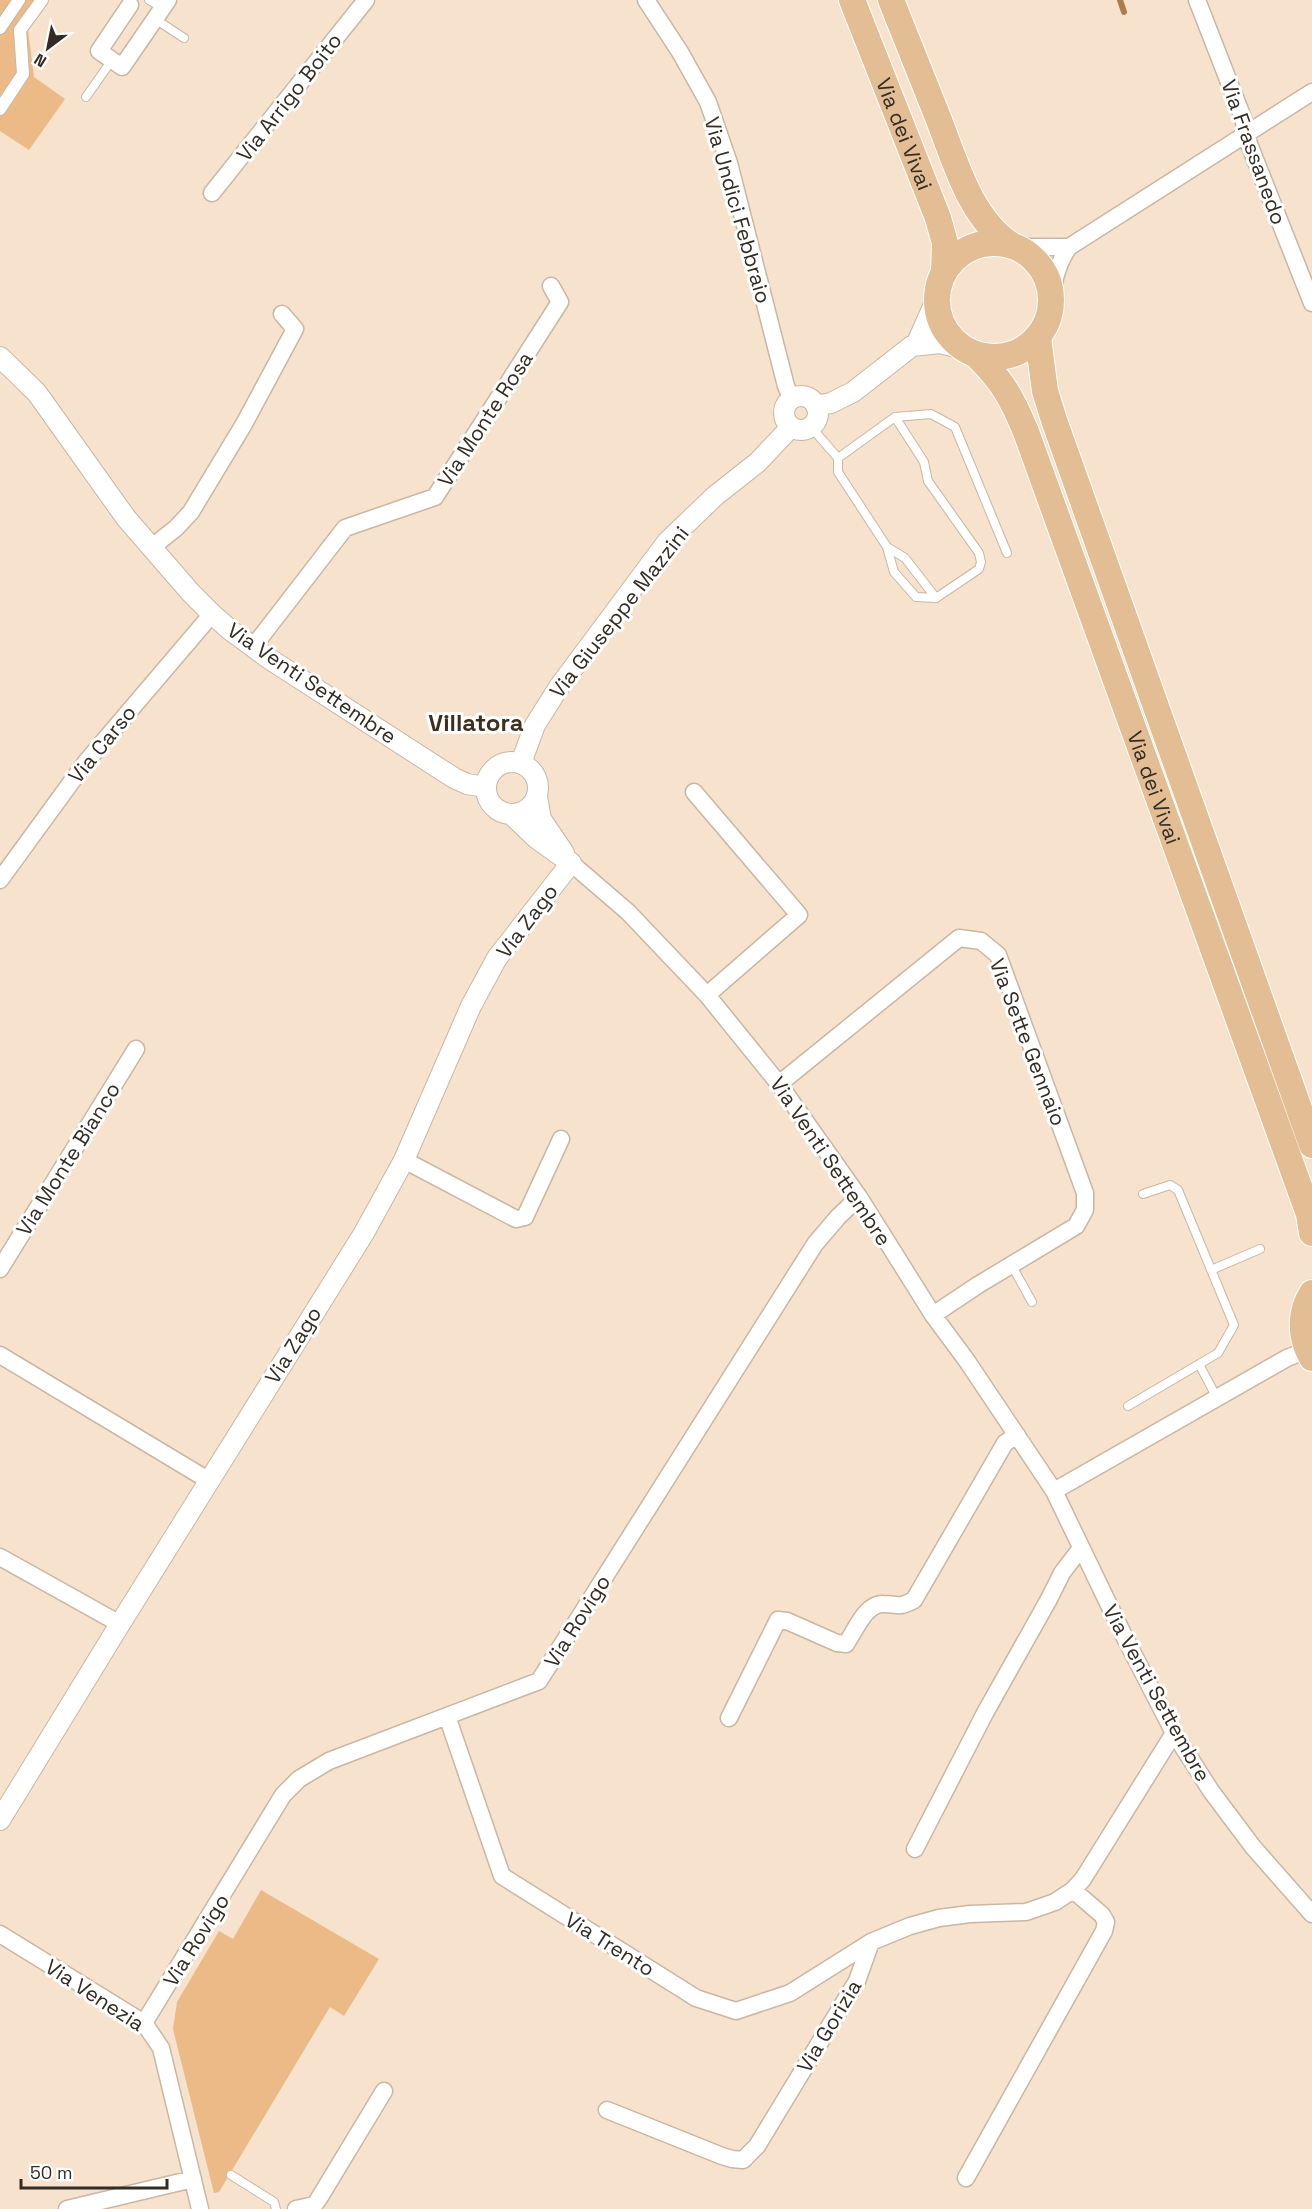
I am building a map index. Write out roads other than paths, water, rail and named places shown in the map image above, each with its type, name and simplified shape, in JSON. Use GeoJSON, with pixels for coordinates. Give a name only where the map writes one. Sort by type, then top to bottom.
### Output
{"type":"FeatureCollection","features":[{"type":"Feature","properties":{"kind":"main road","name":"Via dei Vivai"},"geometry":{"type":"LineString","coordinates":[[852,0],[941,226],[945,243],[944,272]]}},
{"type":"Feature","properties":{"kind":"main road","name":"Via dei Vivai"},"geometry":{"type":"LineString","coordinates":[[891,0],[967,189],[997,236],[1013,246]]}},
{"type":"Feature","properties":{"kind":"main road"},"geometry":{"type":"LineString","coordinates":[[988,243],[1013,246],[1034,259],[1041,267],[1050,287],[1048,319],[1038,338],[1020,352],[1009,356],[986,357],[969,352],[947,333],[941,323],[936,300],[944,272],[950,263],[967,249],[988,243]]}},
{"type":"Feature","properties":{"kind":"main road","name":"Via dei Vivai"},"geometry":{"type":"LineString","coordinates":[[1038,338],[1045,391],[1054,420],[1312,1145]]}},
{"type":"Feature","properties":{"kind":"main road","name":"Via dei Vivai"},"geometry":{"type":"LineString","coordinates":[[969,352],[994,373],[1012,399],[1026,432],[1309,1214],[1312,1233]]}},
{"type":"Feature","properties":{"kind":"main road"},"geometry":{"type":"LineString","coordinates":[[1310,1354],[1302,1333],[1303,1316],[1312,1293]]}},
{"type":"Feature","properties":{"kind":"street"},"geometry":{"type":"LineString","coordinates":[[19,0],[2,21],[20,30]]}},
{"type":"Feature","properties":{"kind":"street"},"geometry":{"type":"LineString","coordinates":[[0,109],[23,75],[20,30],[42,0]]}},
{"type":"Feature","properties":{"kind":"street","name":"Via Arrigo Boito"},"geometry":{"type":"LineString","coordinates":[[212,193],[366,0]]}},
{"type":"Feature","properties":{"kind":"street","name":"Via Undici Febbraio"},"geometry":{"type":"LineString","coordinates":[[646,0],[680,52],[708,102],[729,163],[791,398]]}},
{"type":"Feature","properties":{"kind":"street","name":"Via Frassanedo"},"geometry":{"type":"LineString","coordinates":[[1197,0],[1312,303]]}},
{"type":"Feature","properties":{"kind":"street"},"geometry":{"type":"LineString","coordinates":[[130,5],[99,51],[122,67],[159,7]]}},
{"type":"Feature","properties":{"kind":"street"},"geometry":{"type":"LineString","coordinates":[[1051,298],[1055,278],[1069,247],[1312,92]]}},
{"type":"Feature","properties":{"kind":"street"},"geometry":{"type":"LineString","coordinates":[[1013,246],[1069,247]]}},
{"type":"Feature","properties":{"kind":"street","name":"Via Monte Rosa"},"geometry":{"type":"LineString","coordinates":[[253,647],[345,528],[435,497],[560,302],[551,286]]}},
{"type":"Feature","properties":{"kind":"street"},"geometry":{"type":"LineString","coordinates":[[816,406],[831,403],[853,392],[916,345],[936,300]]}},
{"type":"Feature","properties":{"kind":"street"},"geometry":{"type":"LineString","coordinates":[[151,548],[176,528],[191,512],[244,423],[295,329],[282,314]]}},
{"type":"Feature","properties":{"kind":"street"},"geometry":{"type":"LineString","coordinates":[[916,345],[940,343],[969,352]]}},
{"type":"Feature","properties":{"kind":"street","name":"Via Venti Settembre"},"geometry":{"type":"LineString","coordinates":[[0,357],[37,393],[126,518],[212,614],[253,647],[454,778],[467,784],[486,787]]}},
{"type":"Feature","properties":{"kind":"street"},"geometry":{"type":"LineString","coordinates":[[806,397],[816,406],[818,414],[816,421],[801,427],[785,421],[783,412],[791,398],[806,397]]}},
{"type":"Feature","properties":{"kind":"street","name":"Via Giuseppe Mazzini"},"geometry":{"type":"LineString","coordinates":[[520,764],[535,725],[553,697],[667,542],[715,496],[801,427]]}},
{"type":"Feature","properties":{"kind":"street","name":"Via Carso"},"geometry":{"type":"LineString","coordinates":[[0,880],[86,762],[212,614]]}},
{"type":"Feature","properties":{"kind":"street"},"geometry":{"type":"LineString","coordinates":[[537,797],[527,810],[512,815],[503,813],[490,803],[486,787],[487,779],[497,766],[513,762],[534,773],[541,819],[571,863]]}},
{"type":"Feature","properties":{"kind":"street"},"geometry":{"type":"LineString","coordinates":[[694,792],[800,915],[707,995]]}},
{"type":"Feature","properties":{"kind":"street"},"geometry":{"type":"LineString","coordinates":[[512,815],[536,838],[571,863]]}},
{"type":"Feature","properties":{"kind":"street","name":"Via Venti Settembre"},"geometry":{"type":"LineString","coordinates":[[571,863],[628,912],[707,995],[780,1084],[859,1197],[933,1315],[967,1361],[1054,1491],[1128,1645],[1174,1733],[1211,1791],[1253,1847],[1312,1914]]}},
{"type":"Feature","properties":{"kind":"street","name":"Via Zago"},"geometry":{"type":"LineString","coordinates":[[0,1820],[208,1480],[364,1233],[404,1160],[471,1006],[497,958],[571,863]]}},
{"type":"Feature","properties":{"kind":"street","name":"Via Sette Gennaio"},"geometry":{"type":"LineString","coordinates":[[780,1084],[959,938],[981,941],[998,955],[1081,1183],[1086,1203],[1085,1210],[1076,1226],[933,1315]]}},
{"type":"Feature","properties":{"kind":"street","name":"Via Monte Bianco"},"geometry":{"type":"LineString","coordinates":[[0,1269],[136,1049]]}},
{"type":"Feature","properties":{"kind":"street"},"geometry":{"type":"LineString","coordinates":[[404,1160],[516,1220],[525,1217],[561,1139]]}},
{"type":"Feature","properties":{"kind":"street","name":"Via Rovigo"},"geometry":{"type":"LineString","coordinates":[[144,2023],[284,1795],[299,1779],[329,1761],[539,1681],[815,1244],[859,1197]]}},
{"type":"Feature","properties":{"kind":"street"},"geometry":{"type":"LineString","coordinates":[[1054,1491],[1287,1358],[1310,1354]]}},
{"type":"Feature","properties":{"kind":"street"},"geometry":{"type":"LineString","coordinates":[[0,1355],[208,1480]]}},
{"type":"Feature","properties":{"kind":"street"},"geometry":{"type":"LineString","coordinates":[[729,1718],[778,1620],[787,1621],[837,1643],[846,1644],[870,1608],[881,1603],[899,1607],[914,1600],[1005,1443],[1017,1435]]}},
{"type":"Feature","properties":{"kind":"street"},"geometry":{"type":"LineString","coordinates":[[915,1849],[985,1713],[1056,1584],[1081,1548]]}},
{"type":"Feature","properties":{"kind":"street"},"geometry":{"type":"LineString","coordinates":[[0,1557],[120,1624]]}},
{"type":"Feature","properties":{"kind":"street","name":"Via Trento"},"geometry":{"type":"LineString","coordinates":[[447,1716],[502,1876],[696,1998],[736,2011],[790,1993],[871,1942]]}},
{"type":"Feature","properties":{"kind":"street"},"geometry":{"type":"LineString","coordinates":[[871,1942],[910,1926],[939,1918],[970,1914],[1026,1912],[1055,1902],[1073,1890],[1093,1864],[1174,1733]]}},
{"type":"Feature","properties":{"kind":"street"},"geometry":{"type":"LineString","coordinates":[[966,2178],[1104,1931],[1106,1922],[1102,1915],[1073,1890]]}},
{"type":"Feature","properties":{"kind":"street","name":"Via Venezia"},"geometry":{"type":"LineString","coordinates":[[0,1934],[144,2023],[161,2048],[200,2209]]}},
{"type":"Feature","properties":{"kind":"street","name":"Via Gorizia"},"geometry":{"type":"LineString","coordinates":[[607,2110],[722,2156],[743,2160],[757,2146],[857,1981],[871,1942]]}},
{"type":"Feature","properties":{"kind":"street"},"geometry":{"type":"LineString","coordinates":[[296,2209],[314,2205],[318,2200],[384,2091]]}},
{"type":"Feature","properties":{"kind":"street"},"geometry":{"type":"LineString","coordinates":[[67,2209],[193,2178]]}},
{"type":"Feature","properties":{"kind":"lane"},"geometry":{"type":"LineString","coordinates":[[159,7],[184,38]]}},
{"type":"Feature","properties":{"kind":"lane"},"geometry":{"type":"LineString","coordinates":[[86,97],[112,60]]}},
{"type":"Feature","properties":{"kind":"lane"},"geometry":{"type":"LineString","coordinates":[[838,458],[895,417],[931,414],[955,427],[1007,553]]}},
{"type":"Feature","properties":{"kind":"lane"},"geometry":{"type":"LineString","coordinates":[[838,458],[838,472],[887,547],[894,572],[916,597],[936,598],[979,569],[981,562],[979,553],[928,481],[924,462],[895,417]]}},
{"type":"Feature","properties":{"kind":"lane"},"geometry":{"type":"LineString","coordinates":[[801,427],[838,458]]}},
{"type":"Feature","properties":{"kind":"lane"},"geometry":{"type":"LineString","coordinates":[[887,547],[905,558],[936,598]]}},
{"type":"Feature","properties":{"kind":"lane"},"geometry":{"type":"LineString","coordinates":[[1128,1406],[1218,1353],[1234,1325],[1178,1190],[1170,1185],[1143,1194]]}},
{"type":"Feature","properties":{"kind":"lane"},"geometry":{"type":"LineString","coordinates":[[1211,1270],[1260,1249]]}},
{"type":"Feature","properties":{"kind":"lane"},"geometry":{"type":"LineString","coordinates":[[1012,1266],[1032,1302]]}},
{"type":"Feature","properties":{"kind":"lane"},"geometry":{"type":"LineString","coordinates":[[1199,1364],[1217,1398]]}},
{"type":"Feature","properties":{"kind":"lane"},"geometry":{"type":"LineString","coordinates":[[231,2175],[274,2202],[276,2209]]}},
{"type":"Feature","properties":{"kind":"waterway"},"geometry":{"type":"LineString","coordinates":[[1120,0],[1124,12]]}},
{"type":"Feature","properties":{"kind":"district","name":"Villatora"},"geometry":{"type":"Point","coordinates":[476,722]}}]}
